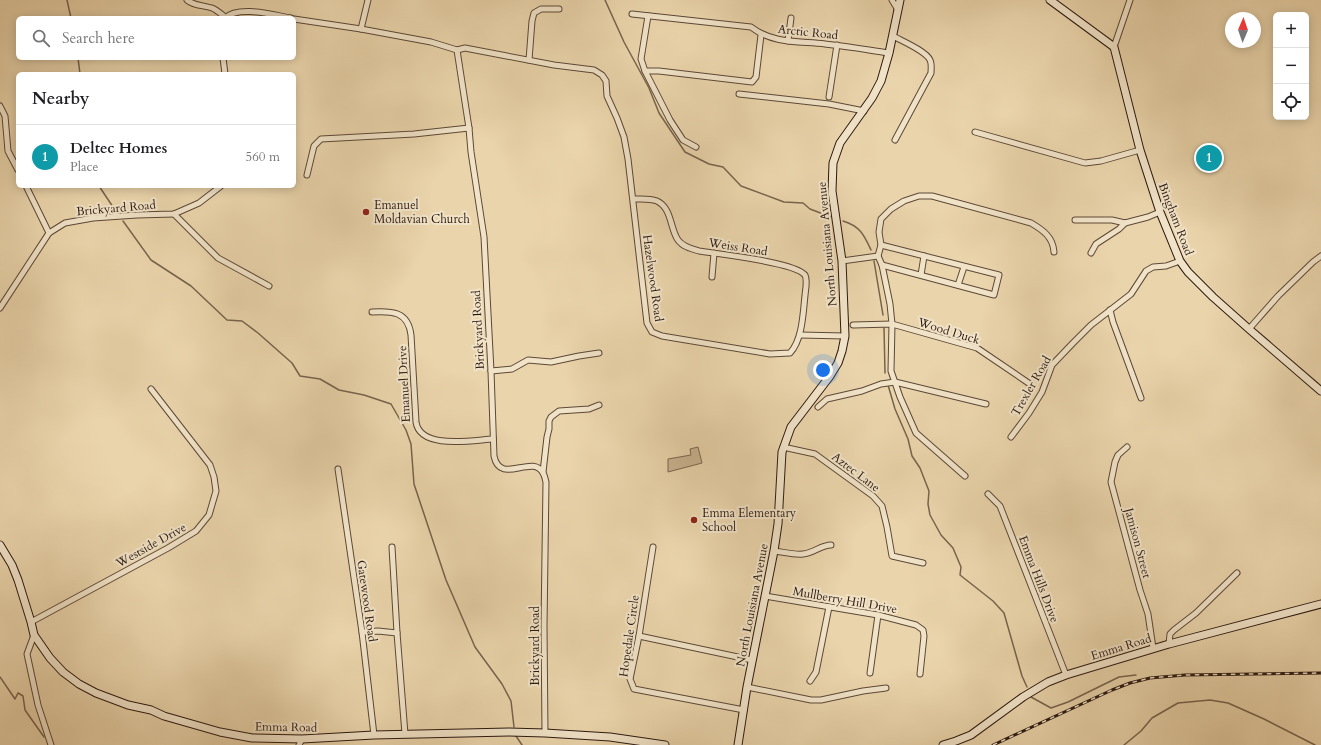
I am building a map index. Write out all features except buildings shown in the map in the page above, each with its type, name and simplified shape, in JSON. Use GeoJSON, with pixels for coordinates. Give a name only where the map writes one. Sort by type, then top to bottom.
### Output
{"type":"FeatureCollection","features":[{"type":"Feature","properties":{"kind":"street"},"geometry":{"type":"LineString","coordinates":[[187,0],[216,10],[224,16]]}},
{"type":"Feature","properties":{"kind":"street"},"geometry":{"type":"LineString","coordinates":[[361,28],[368,0]]}},
{"type":"Feature","properties":{"kind":"street"},"geometry":{"type":"LineString","coordinates":[[892,0],[898,10]]}},
{"type":"Feature","properties":{"kind":"street","name":"North Louisiana Avenue"},"geometry":{"type":"LineString","coordinates":[[738,745],[752,660],[774,551],[778,524],[780,466],[783,447],[791,427],[830,376],[838,363],[845,336],[842,261],[832,191],[832,170],[840,143],[864,111],[880,81],[889,53],[900,0]]}},
{"type":"Feature","properties":{"kind":"street"},"geometry":{"type":"LineString","coordinates":[[1050,0],[1114,47],[1130,0]]}},
{"type":"Feature","properties":{"kind":"street"},"geometry":{"type":"LineString","coordinates":[[529,60],[534,13],[541,9],[559,9]]}},
{"type":"Feature","properties":{"kind":"street"},"geometry":{"type":"LineString","coordinates":[[227,16],[232,13],[240,12],[254,12],[279,16]]}},
{"type":"Feature","properties":{"kind":"street","name":"Arctic Road"},"geometry":{"type":"LineString","coordinates":[[632,14],[751,27],[761,35],[773,39],[837,45],[889,53]]}},
{"type":"Feature","properties":{"kind":"street"},"geometry":{"type":"LineString","coordinates":[[648,16],[641,59],[645,71],[670,120],[683,140],[696,147]]}},
{"type":"Feature","properties":{"kind":"street"},"geometry":{"type":"LineString","coordinates":[[296,18],[361,28],[431,42],[457,50]]}},
{"type":"Feature","properties":{"kind":"street"},"geometry":{"type":"LineString","coordinates":[[788,41],[791,18]]}},
{"type":"Feature","properties":{"kind":"street"},"geometry":{"type":"LineString","coordinates":[[645,71],[659,71],[752,82],[756,78],[761,35]]}},
{"type":"Feature","properties":{"kind":"street"},"geometry":{"type":"LineString","coordinates":[[893,36],[924,54],[930,59],[932,66],[931,73],[894,140]]}},
{"type":"Feature","properties":{"kind":"street"},"geometry":{"type":"LineString","coordinates":[[829,96],[837,45]]}},
{"type":"Feature","properties":{"kind":"street","name":"Bingham Road"},"geometry":{"type":"LineString","coordinates":[[1114,47],[1140,150],[1160,212],[1180,261],[1188,272],[1212,296],[1321,391]]}},
{"type":"Feature","properties":{"kind":"street","name":"Hazelwood Road"},"geometry":{"type":"LineString","coordinates":[[457,50],[465,48],[578,69],[594,70],[602,75],[606,81],[607,96],[624,137],[633,199],[647,323],[652,332],[662,336],[770,354],[790,353],[796,347],[800,335]]}},
{"type":"Feature","properties":{"kind":"street","name":"Brickyard Road"},"geometry":{"type":"LineString","coordinates":[[457,50],[484,237],[495,462],[502,469],[508,470],[532,466],[538,468],[543,472],[546,482],[544,626],[545,733]]}},
{"type":"Feature","properties":{"kind":"street"},"geometry":{"type":"LineString","coordinates":[[223,60],[225,72]]}},
{"type":"Feature","properties":{"kind":"street"},"geometry":{"type":"LineString","coordinates":[[739,94],[829,104],[864,111]]}},
{"type":"Feature","properties":{"kind":"street"},"geometry":{"type":"LineString","coordinates":[[0,106],[5,116],[8,150],[16,166]]}},
{"type":"Feature","properties":{"kind":"street"},"geometry":{"type":"LineString","coordinates":[[307,175],[314,146],[321,139],[414,134],[469,128]]}},
{"type":"Feature","properties":{"kind":"street"},"geometry":{"type":"LineString","coordinates":[[975,132],[1085,164],[1140,150]]}},
{"type":"Feature","properties":{"kind":"street"},"geometry":{"type":"LineString","coordinates":[[27,188],[49,233]]}},
{"type":"Feature","properties":{"kind":"street","name":"Brickyard Road"},"geometry":{"type":"LineString","coordinates":[[0,308],[49,233],[64,223],[93,218],[174,214],[199,203],[218,188]]}},
{"type":"Feature","properties":{"kind":"street"},"geometry":{"type":"LineString","coordinates":[[965,476],[916,433],[900,397],[891,371],[892,324],[890,304],[882,264],[878,256],[881,245],[879,232],[881,219],[891,209],[904,201],[919,196],[932,196],[1031,223],[1045,232],[1053,244],[1054,252]]}},
{"type":"Feature","properties":{"kind":"street","name":"Weiss Road"},"geometry":{"type":"LineString","coordinates":[[633,199],[649,199],[658,201],[667,210],[678,240],[690,249],[768,262],[794,269],[804,274],[806,279],[800,335]]}},
{"type":"Feature","properties":{"kind":"street"},"geometry":{"type":"LineString","coordinates":[[1075,220],[1112,220],[1125,223],[1160,212]]}},
{"type":"Feature","properties":{"kind":"street"},"geometry":{"type":"LineString","coordinates":[[174,214],[218,258],[269,286]]}},
{"type":"Feature","properties":{"kind":"street"},"geometry":{"type":"LineString","coordinates":[[1091,253],[1096,244],[1120,229],[1125,223]]}},
{"type":"Feature","properties":{"kind":"street"},"geometry":{"type":"LineString","coordinates":[[881,245],[999,275],[994,295],[882,264]]}},
{"type":"Feature","properties":{"kind":"street"},"geometry":{"type":"LineString","coordinates":[[712,277],[714,253]]}},
{"type":"Feature","properties":{"kind":"street"},"geometry":{"type":"LineString","coordinates":[[842,261],[878,256]]}},
{"type":"Feature","properties":{"kind":"street"},"geometry":{"type":"LineString","coordinates":[[921,275],[924,256]]}},
{"type":"Feature","properties":{"kind":"street"},"geometry":{"type":"LineString","coordinates":[[1249,329],[1278,296],[1321,256]]}},
{"type":"Feature","properties":{"kind":"street","name":"Trexler Road"},"geometry":{"type":"LineString","coordinates":[[1011,437],[1029,413],[1042,392],[1052,365],[1091,325],[1131,294],[1146,271],[1153,267],[1180,261]]}},
{"type":"Feature","properties":{"kind":"street"},"geometry":{"type":"LineString","coordinates":[[958,285],[964,267]]}},
{"type":"Feature","properties":{"kind":"street"},"geometry":{"type":"LineString","coordinates":[[1110,310],[1141,398]]}},
{"type":"Feature","properties":{"kind":"street","name":"Emanuel Drive"},"geometry":{"type":"LineString","coordinates":[[372,312],[397,314],[408,322],[411,335],[416,422],[419,430],[427,436],[440,441],[493,438]]}},
{"type":"Feature","properties":{"kind":"street","name":"Wood Duck"},"geometry":{"type":"LineString","coordinates":[[853,325],[892,324],[977,348],[1030,384]]}},
{"type":"Feature","properties":{"kind":"street"},"geometry":{"type":"LineString","coordinates":[[800,335],[845,336]]}},
{"type":"Feature","properties":{"kind":"street"},"geometry":{"type":"LineString","coordinates":[[491,371],[512,369],[528,360],[551,362],[599,353]]}},
{"type":"Feature","properties":{"kind":"street"},"geometry":{"type":"LineString","coordinates":[[818,407],[828,399],[862,391],[880,384],[895,382],[986,404]]}},
{"type":"Feature","properties":{"kind":"street","name":"Westside Drive"},"geometry":{"type":"LineString","coordinates":[[31,622],[169,548],[196,531],[209,515],[216,492],[214,477],[210,465],[152,389]]}},
{"type":"Feature","properties":{"kind":"street"},"geometry":{"type":"LineString","coordinates":[[543,472],[549,421],[551,416],[559,411],[589,409],[599,405]]}},
{"type":"Feature","properties":{"kind":"street","name":"Jamison Street"},"geometry":{"type":"LineString","coordinates":[[1127,446],[1118,455],[1111,482],[1140,590],[1148,614],[1153,648]]}},
{"type":"Feature","properties":{"kind":"street","name":"Aztec Lane"},"geometry":{"type":"LineString","coordinates":[[783,447],[815,454],[873,496],[882,506],[892,556],[923,563]]}},
{"type":"Feature","properties":{"kind":"street","name":"Gatewood Road"},"geometry":{"type":"LineString","coordinates":[[338,469],[362,632],[374,735]]}},
{"type":"Feature","properties":{"kind":"street","name":"Emma Hills Drive"},"geometry":{"type":"LineString","coordinates":[[988,494],[1000,506],[1066,675]]}},
{"type":"Feature","properties":{"kind":"street","name":"Emma Road"},"geometry":{"type":"LineString","coordinates":[[0,545],[18,580],[34,636],[50,658],[63,672],[79,684],[96,693],[128,705],[151,710],[164,716],[220,732],[252,738],[300,742],[374,735],[508,732],[610,737],[665,745]]}},
{"type":"Feature","properties":{"kind":"street"},"geometry":{"type":"LineString","coordinates":[[774,551],[803,554],[823,545],[831,545]]}},
{"type":"Feature","properties":{"kind":"street"},"geometry":{"type":"LineString","coordinates":[[392,547],[405,734]]}},
{"type":"Feature","properties":{"kind":"street","name":"Hopedale Circle"},"geometry":{"type":"LineString","coordinates":[[653,547],[639,636],[630,679],[634,689],[744,710]]}},
{"type":"Feature","properties":{"kind":"street"},"geometry":{"type":"LineString","coordinates":[[1169,644],[1170,634],[1196,613],[1237,573]]}},
{"type":"Feature","properties":{"kind":"street","name":"Mullberry Hill Drive"},"geometry":{"type":"LineString","coordinates":[[765,596],[878,615],[916,625],[923,630],[924,636],[920,674]]}},
{"type":"Feature","properties":{"kind":"street","name":"Emma Road"},"geometry":{"type":"LineString","coordinates":[[943,745],[970,735],[1023,697],[1048,682],[1066,675],[1153,648],[1321,604]]}},
{"type":"Feature","properties":{"kind":"street"},"geometry":{"type":"LineString","coordinates":[[810,681],[816,672],[829,607]]}},
{"type":"Feature","properties":{"kind":"street"},"geometry":{"type":"LineString","coordinates":[[870,673],[878,615]]}},
{"type":"Feature","properties":{"kind":"street"},"geometry":{"type":"LineString","coordinates":[[362,632],[378,631],[397,633]]}},
{"type":"Feature","properties":{"kind":"street"},"geometry":{"type":"LineString","coordinates":[[34,636],[27,654],[38,705],[51,745]]}},
{"type":"Feature","properties":{"kind":"street"},"geometry":{"type":"LineString","coordinates":[[639,636],[752,660]]}},
{"type":"Feature","properties":{"kind":"street"},"geometry":{"type":"LineString","coordinates":[[747,687],[811,700],[821,700],[863,691],[886,688]]}},
{"type":"Feature","properties":{"kind":"shaded area"},"geometry":{"type":"Polygon","coordinates":[[[698,447],[702,463],[668,472],[668,459],[691,455],[690,449],[698,447]]]}},
{"type":"Feature","properties":{"kind":"waterway"},"geometry":{"type":"LineString","coordinates":[[67,0],[71,16]]}},
{"type":"Feature","properties":{"kind":"waterway"},"geometry":{"type":"LineString","coordinates":[[605,0],[624,42],[649,88],[659,113],[685,152],[709,164],[723,167],[741,186],[784,202],[803,203],[810,209],[831,217]]}},
{"type":"Feature","properties":{"kind":"waterway"},"geometry":{"type":"LineString","coordinates":[[78,60],[80,72]]}},
{"type":"Feature","properties":{"kind":"waterway"},"geometry":{"type":"LineString","coordinates":[[100,188],[115,210]]}},
{"type":"Feature","properties":{"kind":"waterway"},"geometry":{"type":"LineString","coordinates":[[123,221],[151,260],[191,286],[227,320],[242,321],[258,333],[292,363],[300,376],[320,379],[339,390],[364,395],[391,404],[406,430],[411,444],[414,484],[446,580],[475,647],[502,684],[511,701],[514,727]]}},
{"type":"Feature","properties":{"kind":"waterway"},"geometry":{"type":"LineString","coordinates":[[843,221],[854,226],[861,232],[871,250]]}},
{"type":"Feature","properties":{"kind":"waterway"},"geometry":{"type":"LineString","coordinates":[[874,261],[883,315]]}},
{"type":"Feature","properties":{"kind":"waterway"},"geometry":{"type":"LineString","coordinates":[[884,328],[885,373]]}},
{"type":"Feature","properties":{"kind":"waterway"},"geometry":{"type":"LineString","coordinates":[[888,385],[895,409],[908,439],[912,456],[920,468],[929,491],[928,504],[930,515],[941,535],[953,548],[961,567],[960,575],[993,601],[1004,613],[1022,676],[1027,687]]}},
{"type":"Feature","properties":{"kind":"waterway"},"geometry":{"type":"LineString","coordinates":[[1031,697],[1051,708],[1068,702],[1119,677],[1136,675]]}},
{"type":"Feature","properties":{"kind":"waterway"},"geometry":{"type":"LineString","coordinates":[[0,677],[15,699],[18,693],[23,696],[25,710],[44,737]]}},
{"type":"Feature","properties":{"kind":"waterway"},"geometry":{"type":"LineString","coordinates":[[1124,745],[1141,731],[1152,718],[1178,703],[1210,700],[1228,703],[1264,719],[1315,745]]}},
{"type":"Feature","properties":{"kind":"waterway"},"geometry":{"type":"LineString","coordinates":[[516,736],[522,745]]}},
{"type":"Feature","properties":{"kind":"railway"},"geometry":{"type":"LineString","coordinates":[[993,745],[1112,690],[1130,683],[1150,678],[1185,675],[1321,673]]}},
{"type":"Feature","properties":{"kind":"place","name":"Deltec Homes"},"geometry":{"type":"Point","coordinates":[1209,158]}},
{"type":"Feature","properties":{"kind":"place","name":"Emanuel Moldavian Church"},"geometry":{"type":"Point","coordinates":[366,212]}},
{"type":"Feature","properties":{"kind":"place","name":"Emma Elementary School"},"geometry":{"type":"Point","coordinates":[694,520]}}]}
